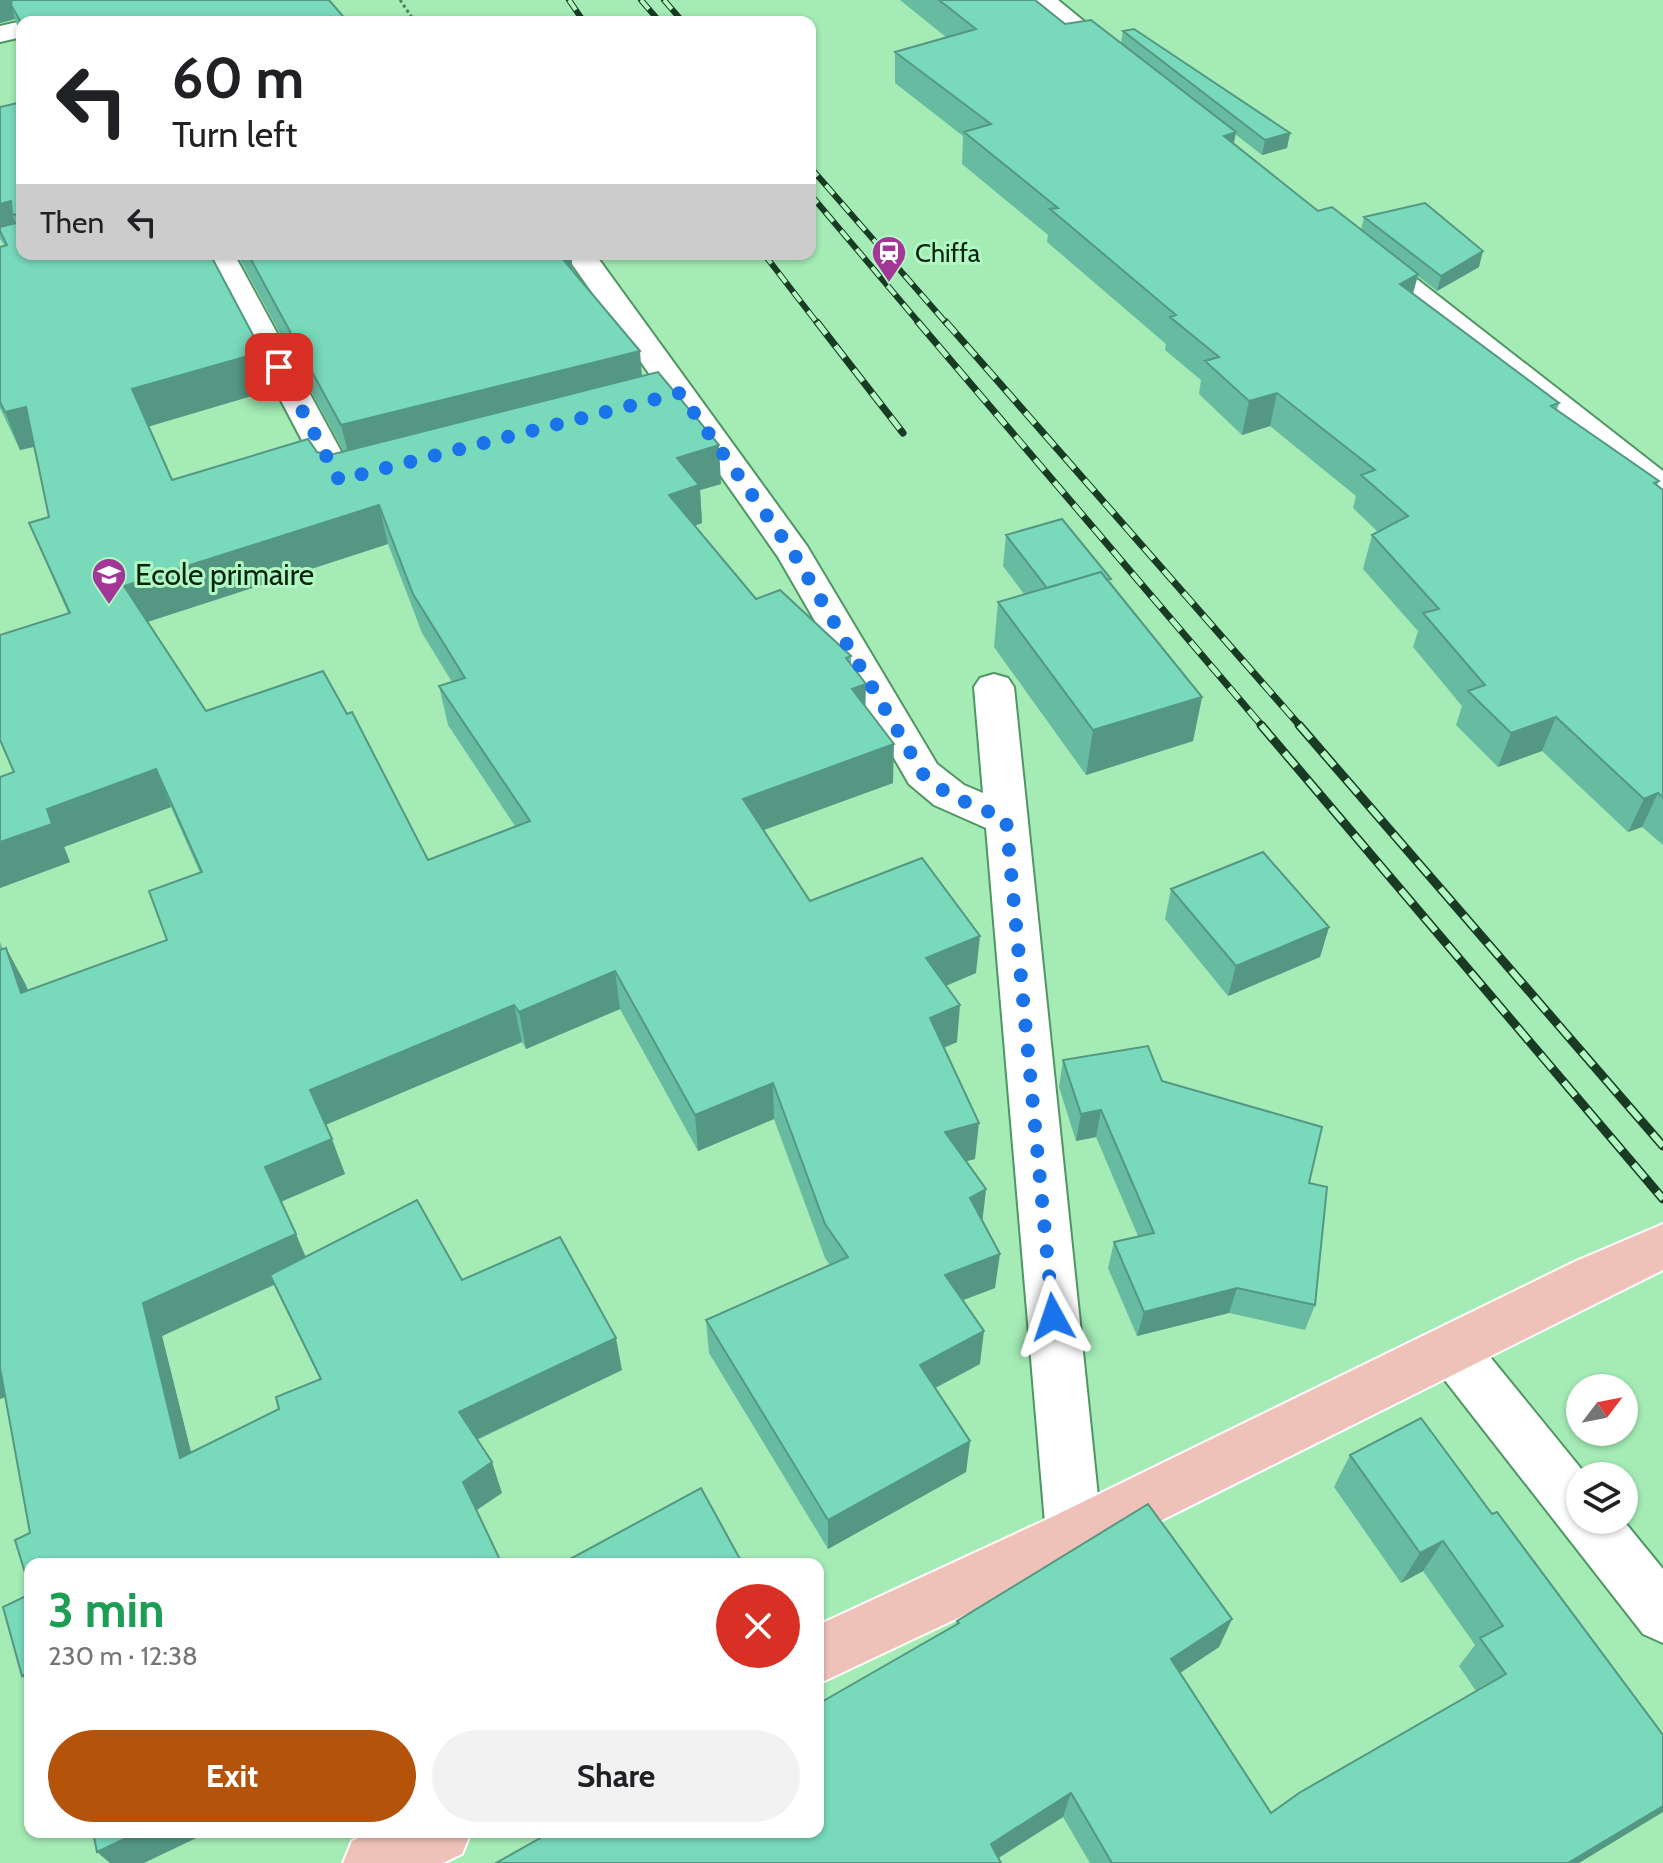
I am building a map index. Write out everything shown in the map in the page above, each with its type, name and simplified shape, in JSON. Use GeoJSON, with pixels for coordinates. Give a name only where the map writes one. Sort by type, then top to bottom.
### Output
{"type":"FeatureCollection","features":[{"type":"Feature","properties":{"kind":"main road"},"geometry":{"type":"LineString","coordinates":[[824,1652],[1074,1535],[1663,1246]]}},
{"type":"Feature","properties":{"kind":"main road"},"geometry":{"type":"LineString","coordinates":[[374,1863],[427,1838]]}},
{"type":"Feature","properties":{"kind":"street"},"geometry":{"type":"LineString","coordinates":[[1042,0],[1142,78]]}},
{"type":"Feature","properties":{"kind":"street"},"geometry":{"type":"LineString","coordinates":[[1340,234],[1663,488]]}},
{"type":"Feature","properties":{"kind":"street"},"geometry":{"type":"LineString","coordinates":[[222,260],[339,480],[401,464]]}},
{"type":"Feature","properties":{"kind":"street"},"geometry":{"type":"LineString","coordinates":[[584,260],[665,397],[794,554],[923,774],[949,795],[1006,819]]}},
{"type":"Feature","properties":{"kind":"street"},"geometry":{"type":"LineString","coordinates":[[994,687],[1074,1535]]}},
{"type":"Feature","properties":{"kind":"street"},"geometry":{"type":"LineString","coordinates":[[1451,1348],[1566,1492]]}},
{"type":"Feature","properties":{"kind":"street"},"geometry":{"type":"LineString","coordinates":[[1599,1534],[1663,1614]]}},
{"type":"Feature","properties":{"kind":"building"},"geometry":{"type":"Polygon","coordinates":[[[12,0],[329,0],[343,16],[17,16],[11,5],[12,0]]]}},
{"type":"Feature","properties":{"kind":"building"},"geometry":{"type":"Polygon","coordinates":[[[939,0],[1035,0],[1065,24],[1091,20],[1236,132],[1224,136],[1318,211],[1332,207],[1418,274],[1400,284],[1559,403],[1551,406],[1659,481],[1654,483],[1663,490],[1663,797],[1658,793],[1644,799],[1556,717],[1511,733],[1468,691],[1485,685],[1423,613],[1439,609],[1372,535],[1408,516],[1361,475],[1375,470],[1277,393],[1249,401],[1205,361],[1219,357],[1170,317],[1176,315],[1050,209],[1058,208],[964,132],[991,124],[895,52],[976,29],[939,0]]]}},
{"type":"Feature","properties":{"kind":"building"},"geometry":{"type":"Polygon","coordinates":[[[1134,29],[1290,133],[1265,140],[1123,31],[1134,29]]]}},
{"type":"Feature","properties":{"kind":"building"},"geometry":{"type":"Polygon","coordinates":[[[16,103],[16,215],[12,214],[11,201],[0,204],[0,107],[16,103]]]}},
{"type":"Feature","properties":{"kind":"building"},"geometry":{"type":"Polygon","coordinates":[[[1425,203],[1483,251],[1441,276],[1364,217],[1425,203]]]}},
{"type":"Feature","properties":{"kind":"building"},"geometry":{"type":"Polygon","coordinates":[[[16,223],[16,260],[213,260],[262,352],[132,389],[172,480],[308,439],[317,452],[330,455],[658,372],[719,445],[677,458],[699,485],[669,495],[756,599],[780,590],[851,656],[846,658],[866,684],[852,689],[894,744],[743,799],[810,901],[922,858],[980,936],[926,958],[960,1005],[930,1018],[979,1123],[945,1132],[986,1189],[970,1198],[1000,1254],[945,1275],[984,1331],[920,1365],[970,1441],[828,1520],[706,1320],[848,1257],[825,1224],[773,1083],[695,1115],[615,971],[519,1012],[514,1005],[310,1090],[332,1139],[265,1167],[296,1234],[143,1303],[180,1458],[279,1409],[276,1397],[321,1379],[270,1275],[417,1200],[462,1280],[560,1237],[616,1338],[459,1412],[492,1462],[463,1482],[499,1558],[24,1558],[24,1569],[15,1540],[30,1533],[0,1368],[0,950],[6,948],[21,993],[167,940],[149,891],[202,872],[156,769],[47,809],[52,824],[0,842],[0,777],[14,772],[0,740],[0,635],[70,613],[29,523],[49,517],[26,407],[5,412],[0,402],[0,247],[7,245],[0,227],[16,223]],[[379,505],[124,586],[206,711],[323,671],[347,714],[352,712],[428,860],[530,821],[439,686],[465,678],[413,594],[379,505]]]}},
{"type":"Feature","properties":{"kind":"building"},"geometry":{"type":"Polygon","coordinates":[[[251,260],[564,260],[640,351],[341,425],[251,260]]]}},
{"type":"Feature","properties":{"kind":"building"},"geometry":{"type":"Polygon","coordinates":[[[1062,519],[1111,579],[1107,580],[1101,572],[1047,588],[1006,535],[1062,519]]]}},
{"type":"Feature","properties":{"kind":"building"},"geometry":{"type":"Polygon","coordinates":[[[1101,572],[1202,697],[1093,730],[998,602],[1101,572]]]}},
{"type":"Feature","properties":{"kind":"building"},"geometry":{"type":"Polygon","coordinates":[[[1263,852],[1329,927],[1236,966],[1171,889],[1263,852]]]}},
{"type":"Feature","properties":{"kind":"building"},"geometry":{"type":"Polygon","coordinates":[[[1148,1046],[1162,1081],[1322,1127],[1309,1183],[1327,1187],[1315,1305],[1237,1288],[1144,1312],[1114,1242],[1154,1233],[1101,1110],[1081,1114],[1063,1060],[1148,1046]]]}},
{"type":"Feature","properties":{"kind":"building"},"geometry":{"type":"Polygon","coordinates":[[[1421,1418],[1492,1514],[1497,1512],[1663,1735],[1663,1806],[1568,1863],[1112,1863],[1071,1793],[991,1844],[1001,1863],[496,1863],[540,1838],[824,1838],[824,1701],[959,1623],[957,1621],[1148,1504],[1232,1619],[1171,1659],[1271,1813],[1299,1793],[1506,1674],[1480,1638],[1503,1626],[1443,1541],[1420,1553],[1350,1455],[1421,1418]]]}},
{"type":"Feature","properties":{"kind":"building"},"geometry":{"type":"Polygon","coordinates":[[[701,1488],[739,1558],[572,1558],[701,1488]]]}},
{"type":"Feature","properties":{"kind":"building"},"geometry":{"type":"Polygon","coordinates":[[[24,1597],[22,1676],[3,1607],[24,1597]]]}},
{"type":"Feature","properties":{"kind":"building"},"geometry":{"type":"Polygon","coordinates":[[[94,1838],[126,1838],[97,1852],[94,1838]]]}},
{"type":"Feature","properties":{"kind":"railway"},"geometry":{"type":"LineString","coordinates":[[569,0],[580,16]]}},
{"type":"Feature","properties":{"kind":"railway"},"geometry":{"type":"LineString","coordinates":[[641,0],[655,16]]}},
{"type":"Feature","properties":{"kind":"railway"},"geometry":{"type":"LineString","coordinates":[[664,0],[678,16]]}},
{"type":"Feature","properties":{"kind":"railway"},"geometry":{"type":"LineString","coordinates":[[816,174],[947,324]]}},
{"type":"Feature","properties":{"kind":"railway"},"geometry":{"type":"LineString","coordinates":[[816,201],[920,324]]}},
{"type":"Feature","properties":{"kind":"railway"},"geometry":{"type":"LineString","coordinates":[[769,260],[818,324]]}},
{"type":"Feature","properties":{"kind":"railway"},"geometry":{"type":"LineString","coordinates":[[817,322],[903,433]]}},
{"type":"Feature","properties":{"kind":"railway"},"geometry":{"type":"LineString","coordinates":[[918,322],[1263,727]]}},
{"type":"Feature","properties":{"kind":"railway"},"geometry":{"type":"LineString","coordinates":[[946,322],[1301,727]]}},
{"type":"Feature","properties":{"kind":"railway"},"geometry":{"type":"LineString","coordinates":[[1261,725],[1663,1199]]}},
{"type":"Feature","properties":{"kind":"railway"},"geometry":{"type":"LineString","coordinates":[[1299,725],[1663,1146]]}},
{"type":"Feature","properties":{"kind":"place","name":"Chiffa"},"geometry":{"type":"Point","coordinates":[889,284]}},
{"type":"Feature","properties":{"kind":"place","name":"Ecole primaire"},"geometry":{"type":"Point","coordinates":[109,606]}},
{"type":"Feature","properties":{"kind":"route"},"geometry":{"type":"LineString","coordinates":[[279,367],[339,480],[680,393],[794,554],[923,774],[949,795],[1006,819],[1053,1317]]}}]}
